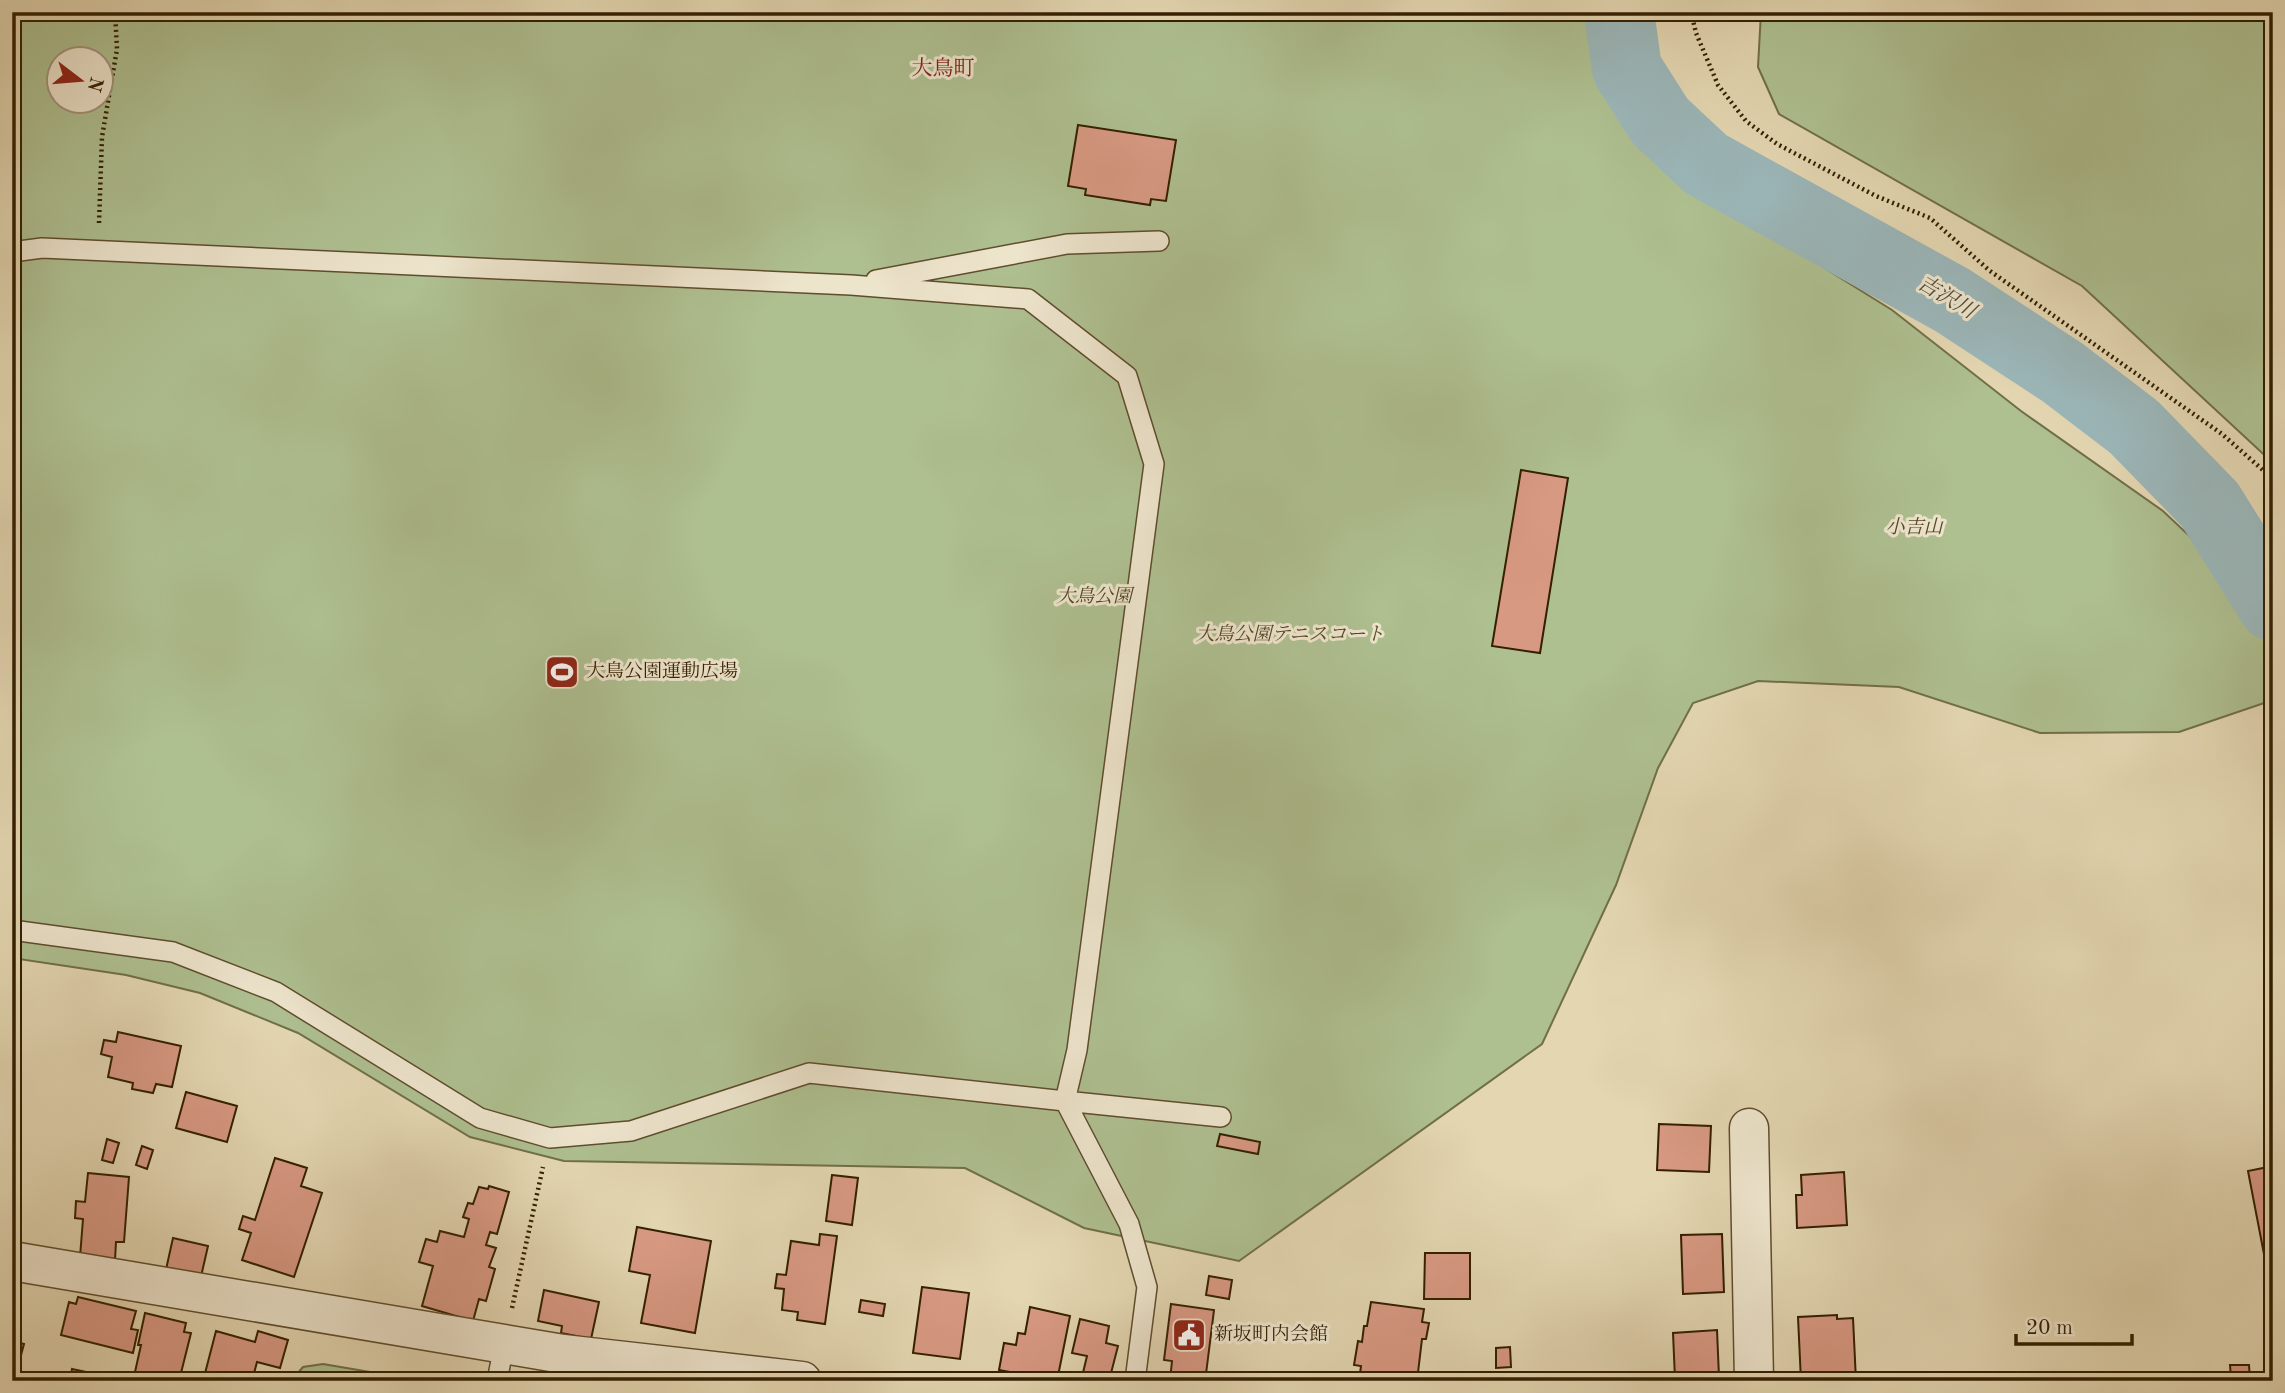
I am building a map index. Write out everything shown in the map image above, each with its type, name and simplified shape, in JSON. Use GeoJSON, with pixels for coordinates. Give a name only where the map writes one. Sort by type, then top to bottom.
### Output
{"type":"FeatureCollection","features":[{"type":"Feature","properties":{"kind":"street"},"geometry":{"type":"LineString","coordinates":[[1749,1128],[1754,1381]]}},
{"type":"Feature","properties":{"kind":"street"},"geometry":{"type":"LineString","coordinates":[[12,1261],[500,1363],[802,1381]]}},
{"type":"Feature","properties":{"kind":"lane"},"geometry":{"type":"LineString","coordinates":[[851,285],[1067,244],[1159,241]]}},
{"type":"Feature","properties":{"kind":"lane"},"geometry":{"type":"LineString","coordinates":[[12,252],[42,248],[851,285],[1028,299],[1127,376],[1154,464],[1077,1050],[1065,1101],[1129,1224],[1147,1287],[1135,1381]]}},
{"type":"Feature","properties":{"kind":"lane"},"geometry":{"type":"LineString","coordinates":[[12,930],[173,952],[276,992],[480,1118],[550,1138],[631,1131],[809,1073],[1221,1116]]}},
{"type":"Feature","properties":{"kind":"path"},"geometry":{"type":"LineString","coordinates":[[98,251],[102,137],[117,49],[115,12]]}},
{"type":"Feature","properties":{"kind":"path"},"geometry":{"type":"LineString","coordinates":[[1691,12],[1696,33],[1718,85],[1746,121],[1777,144],[1877,196],[1930,218],[1990,271],[2222,434],[2273,479]]}},
{"type":"Feature","properties":{"kind":"path"},"geometry":{"type":"LineString","coordinates":[[500,1363],[550,1138]]}},
{"type":"Feature","properties":{"kind":"green space","name":"大鳥公園"},"geometry":{"type":"Polygon","coordinates":[[[12,12],[1583,12],[1587,15],[1613,91],[1691,185],[1892,310],[2021,411],[2163,511],[2234,578],[2270,643],[2273,700],[2179,732],[2040,733],[1899,687],[1758,681],[1693,703],[1658,768],[1616,885],[1542,1044],[1239,1261],[1084,1228],[965,1168],[564,1161],[470,1137],[298,1033],[200,993],[126,975],[12,958],[12,12]]]}},
{"type":"Feature","properties":{"kind":"green space"},"geometry":{"type":"Polygon","coordinates":[[[1761,12],[2273,12],[2273,463],[2082,286],[1779,114],[1758,67],[1761,12]]]}},
{"type":"Feature","properties":{"kind":"green space"},"geometry":{"type":"Polygon","coordinates":[[[323,1364],[423,1381],[291,1381],[303,1367],[323,1364]]]}},
{"type":"Feature","properties":{"kind":"building"},"geometry":{"type":"Polygon","coordinates":[[[1078,125],[1176,140],[1166,201],[1151,199],[1150,205],[1085,195],[1086,189],[1068,186],[1078,125]]]}},
{"type":"Feature","properties":{"kind":"building"},"geometry":{"type":"Polygon","coordinates":[[[1521,470],[1568,478],[1540,653],[1492,646],[1521,470]]]}},
{"type":"Feature","properties":{"kind":"building"},"geometry":{"type":"Polygon","coordinates":[[[118,1032],[181,1046],[172,1087],[156,1084],[153,1093],[132,1089],[133,1083],[108,1077],[112,1057],[101,1054],[104,1040],[116,1042],[118,1032]]]}},
{"type":"Feature","properties":{"kind":"building"},"geometry":{"type":"Polygon","coordinates":[[[186,1092],[237,1106],[227,1142],[176,1128],[186,1092]]]}},
{"type":"Feature","properties":{"kind":"building"},"geometry":{"type":"Polygon","coordinates":[[[1659,1124],[1711,1126],[1709,1172],[1657,1170],[1659,1124]]]}},
{"type":"Feature","properties":{"kind":"building"},"geometry":{"type":"Polygon","coordinates":[[[1220,1134],[1260,1142],[1258,1154],[1217,1146],[1220,1134]]]}},
{"type":"Feature","properties":{"kind":"building"},"geometry":{"type":"Polygon","coordinates":[[[107,1139],[119,1143],[113,1163],[102,1160],[107,1139]]]}},
{"type":"Feature","properties":{"kind":"building"},"geometry":{"type":"Polygon","coordinates":[[[142,1146],[153,1150],[147,1169],[136,1165],[142,1146]]]}},
{"type":"Feature","properties":{"kind":"building"},"geometry":{"type":"Polygon","coordinates":[[[275,1158],[307,1168],[301,1186],[322,1193],[294,1277],[242,1260],[251,1233],[239,1229],[243,1216],[255,1220],[275,1158]]]}},
{"type":"Feature","properties":{"kind":"building"},"geometry":{"type":"Polygon","coordinates":[[[2273,1166],[2273,1301],[2248,1171],[2273,1166]]]}},
{"type":"Feature","properties":{"kind":"building"},"geometry":{"type":"Polygon","coordinates":[[[1844,1172],[1847,1225],[1797,1228],[1796,1195],[1802,1195],[1801,1175],[1844,1172]]]}},
{"type":"Feature","properties":{"kind":"building"},"geometry":{"type":"Polygon","coordinates":[[[88,1173],[129,1177],[124,1242],[116,1242],[115,1260],[80,1257],[83,1219],[75,1218],[76,1201],[85,1202],[88,1173]]]}},
{"type":"Feature","properties":{"kind":"building"},"geometry":{"type":"Polygon","coordinates":[[[832,1175],[858,1178],[852,1225],[826,1221],[832,1175]]]}},
{"type":"Feature","properties":{"kind":"building"},"geometry":{"type":"Polygon","coordinates":[[[489,1186],[509,1192],[497,1234],[490,1232],[486,1245],[496,1248],[489,1267],[495,1269],[486,1301],[479,1299],[473,1321],[422,1306],[433,1266],[419,1262],[426,1239],[437,1242],[440,1231],[464,1237],[469,1219],[463,1217],[468,1203],[473,1204],[479,1187],[488,1189],[489,1186]]]}},
{"type":"Feature","properties":{"kind":"building"},"geometry":{"type":"Polygon","coordinates":[[[637,1227],[711,1241],[695,1333],[641,1323],[650,1275],[629,1271],[637,1227]]]}},
{"type":"Feature","properties":{"kind":"building"},"geometry":{"type":"Polygon","coordinates":[[[820,1234],[837,1236],[825,1324],[797,1320],[798,1312],[782,1310],[784,1289],[775,1288],[777,1274],[786,1275],[791,1241],[819,1245],[820,1234]]]}},
{"type":"Feature","properties":{"kind":"building"},"geometry":{"type":"Polygon","coordinates":[[[1722,1234],[1724,1292],[1683,1294],[1681,1235],[1722,1234]]]}},
{"type":"Feature","properties":{"kind":"building"},"geometry":{"type":"Polygon","coordinates":[[[173,1238],[208,1246],[200,1281],[165,1274],[173,1238]]]}},
{"type":"Feature","properties":{"kind":"building"},"geometry":{"type":"Polygon","coordinates":[[[1425,1253],[1470,1253],[1470,1299],[1424,1299],[1425,1253]]]}},
{"type":"Feature","properties":{"kind":"building"},"geometry":{"type":"Polygon","coordinates":[[[1209,1276],[1232,1280],[1229,1299],[1206,1295],[1209,1276]]]}},
{"type":"Feature","properties":{"kind":"building"},"geometry":{"type":"Polygon","coordinates":[[[922,1287],[969,1293],[960,1359],[913,1353],[922,1287]]]}},
{"type":"Feature","properties":{"kind":"building"},"geometry":{"type":"Polygon","coordinates":[[[544,1290],[599,1302],[591,1339],[561,1333],[562,1326],[538,1321],[544,1290]]]}},
{"type":"Feature","properties":{"kind":"building"},"geometry":{"type":"Polygon","coordinates":[[[78,1297],[136,1311],[131,1329],[138,1330],[133,1353],[61,1335],[69,1302],[76,1304],[78,1297]]]}},
{"type":"Feature","properties":{"kind":"building"},"geometry":{"type":"Polygon","coordinates":[[[861,1300],[885,1304],[883,1316],[859,1312],[861,1300]]]}},
{"type":"Feature","properties":{"kind":"building"},"geometry":{"type":"Polygon","coordinates":[[[1371,1302],[1424,1309],[1422,1322],[1429,1323],[1426,1339],[1422,1339],[1417,1381],[1359,1381],[1361,1366],[1354,1365],[1358,1341],[1362,1342],[1364,1326],[1367,1326],[1371,1302]]]}},
{"type":"Feature","properties":{"kind":"building","name":"新坂町内会館"},"geometry":{"type":"Polygon","coordinates":[[[1171,1304],[1214,1310],[1206,1374],[1195,1373],[1194,1381],[1170,1380],[1172,1361],[1164,1360],[1171,1304]]]}},
{"type":"Feature","properties":{"kind":"building"},"geometry":{"type":"Polygon","coordinates":[[[1030,1307],[1070,1316],[1057,1381],[999,1370],[1004,1343],[1016,1345],[1018,1333],[1025,1334],[1030,1307]]]}},
{"type":"Feature","properties":{"kind":"building"},"geometry":{"type":"Polygon","coordinates":[[[145,1313],[186,1323],[184,1332],[191,1333],[179,1381],[133,1381],[145,1313]]]}},
{"type":"Feature","properties":{"kind":"building"},"geometry":{"type":"Polygon","coordinates":[[[1837,1315],[1837,1319],[1853,1318],[1856,1381],[1801,1381],[1798,1317],[1837,1315]]]}},
{"type":"Feature","properties":{"kind":"building"},"geometry":{"type":"Polygon","coordinates":[[[1080,1319],[1109,1326],[1106,1343],[1118,1346],[1109,1381],[1081,1381],[1087,1356],[1072,1353],[1080,1319]]]}},
{"type":"Feature","properties":{"kind":"building"},"geometry":{"type":"Polygon","coordinates":[[[1717,1330],[1719,1377],[1675,1379],[1673,1333],[1717,1330]]]}},
{"type":"Feature","properties":{"kind":"building"},"geometry":{"type":"Polygon","coordinates":[[[216,1331],[255,1342],[258,1331],[288,1340],[280,1368],[257,1362],[252,1381],[203,1381],[216,1331]]]}},
{"type":"Feature","properties":{"kind":"building"},"geometry":{"type":"Polygon","coordinates":[[[12,1341],[24,1344],[14,1381],[12,1381],[12,1341]]]}},
{"type":"Feature","properties":{"kind":"building"},"geometry":{"type":"Polygon","coordinates":[[[1510,1347],[1511,1367],[1496,1368],[1496,1348],[1510,1347]]]}},
{"type":"Feature","properties":{"kind":"building"},"geometry":{"type":"Polygon","coordinates":[[[2230,1365],[2249,1365],[2250,1381],[2184,1381],[2231,1378],[2230,1365]]]}},
{"type":"Feature","properties":{"kind":"building"},"geometry":{"type":"Polygon","coordinates":[[[72,1369],[96,1374],[95,1381],[70,1381],[72,1369]]]}},
{"type":"Feature","properties":{"kind":"waterway","name":"吉沢川"},"geometry":{"type":"LineString","coordinates":[[1619,12],[1627,69],[1660,121],[1706,164],[1952,300],[2062,372],[2134,427],[2210,505],[2273,606]]}},
{"type":"Feature","properties":{"kind":"place","name":"大鳥公園運動広場"},"geometry":{"type":"Point","coordinates":[562,672]}},
{"type":"Feature","properties":{"kind":"place","name":"新坂町内会館"},"geometry":{"type":"Point","coordinates":[1189,1335]}},
{"type":"Feature","properties":{"kind":"district","name":"大鳥町"},"geometry":{"type":"Point","coordinates":[943,69]}},
{"type":"Feature","properties":{"kind":"park label","name":"小吉山"},"geometry":{"type":"Point","coordinates":[1914,528]}},
{"type":"Feature","properties":{"kind":"park label","name":"大鳥公園テニスコート"},"geometry":{"type":"Point","coordinates":[1290,635]}}]}
